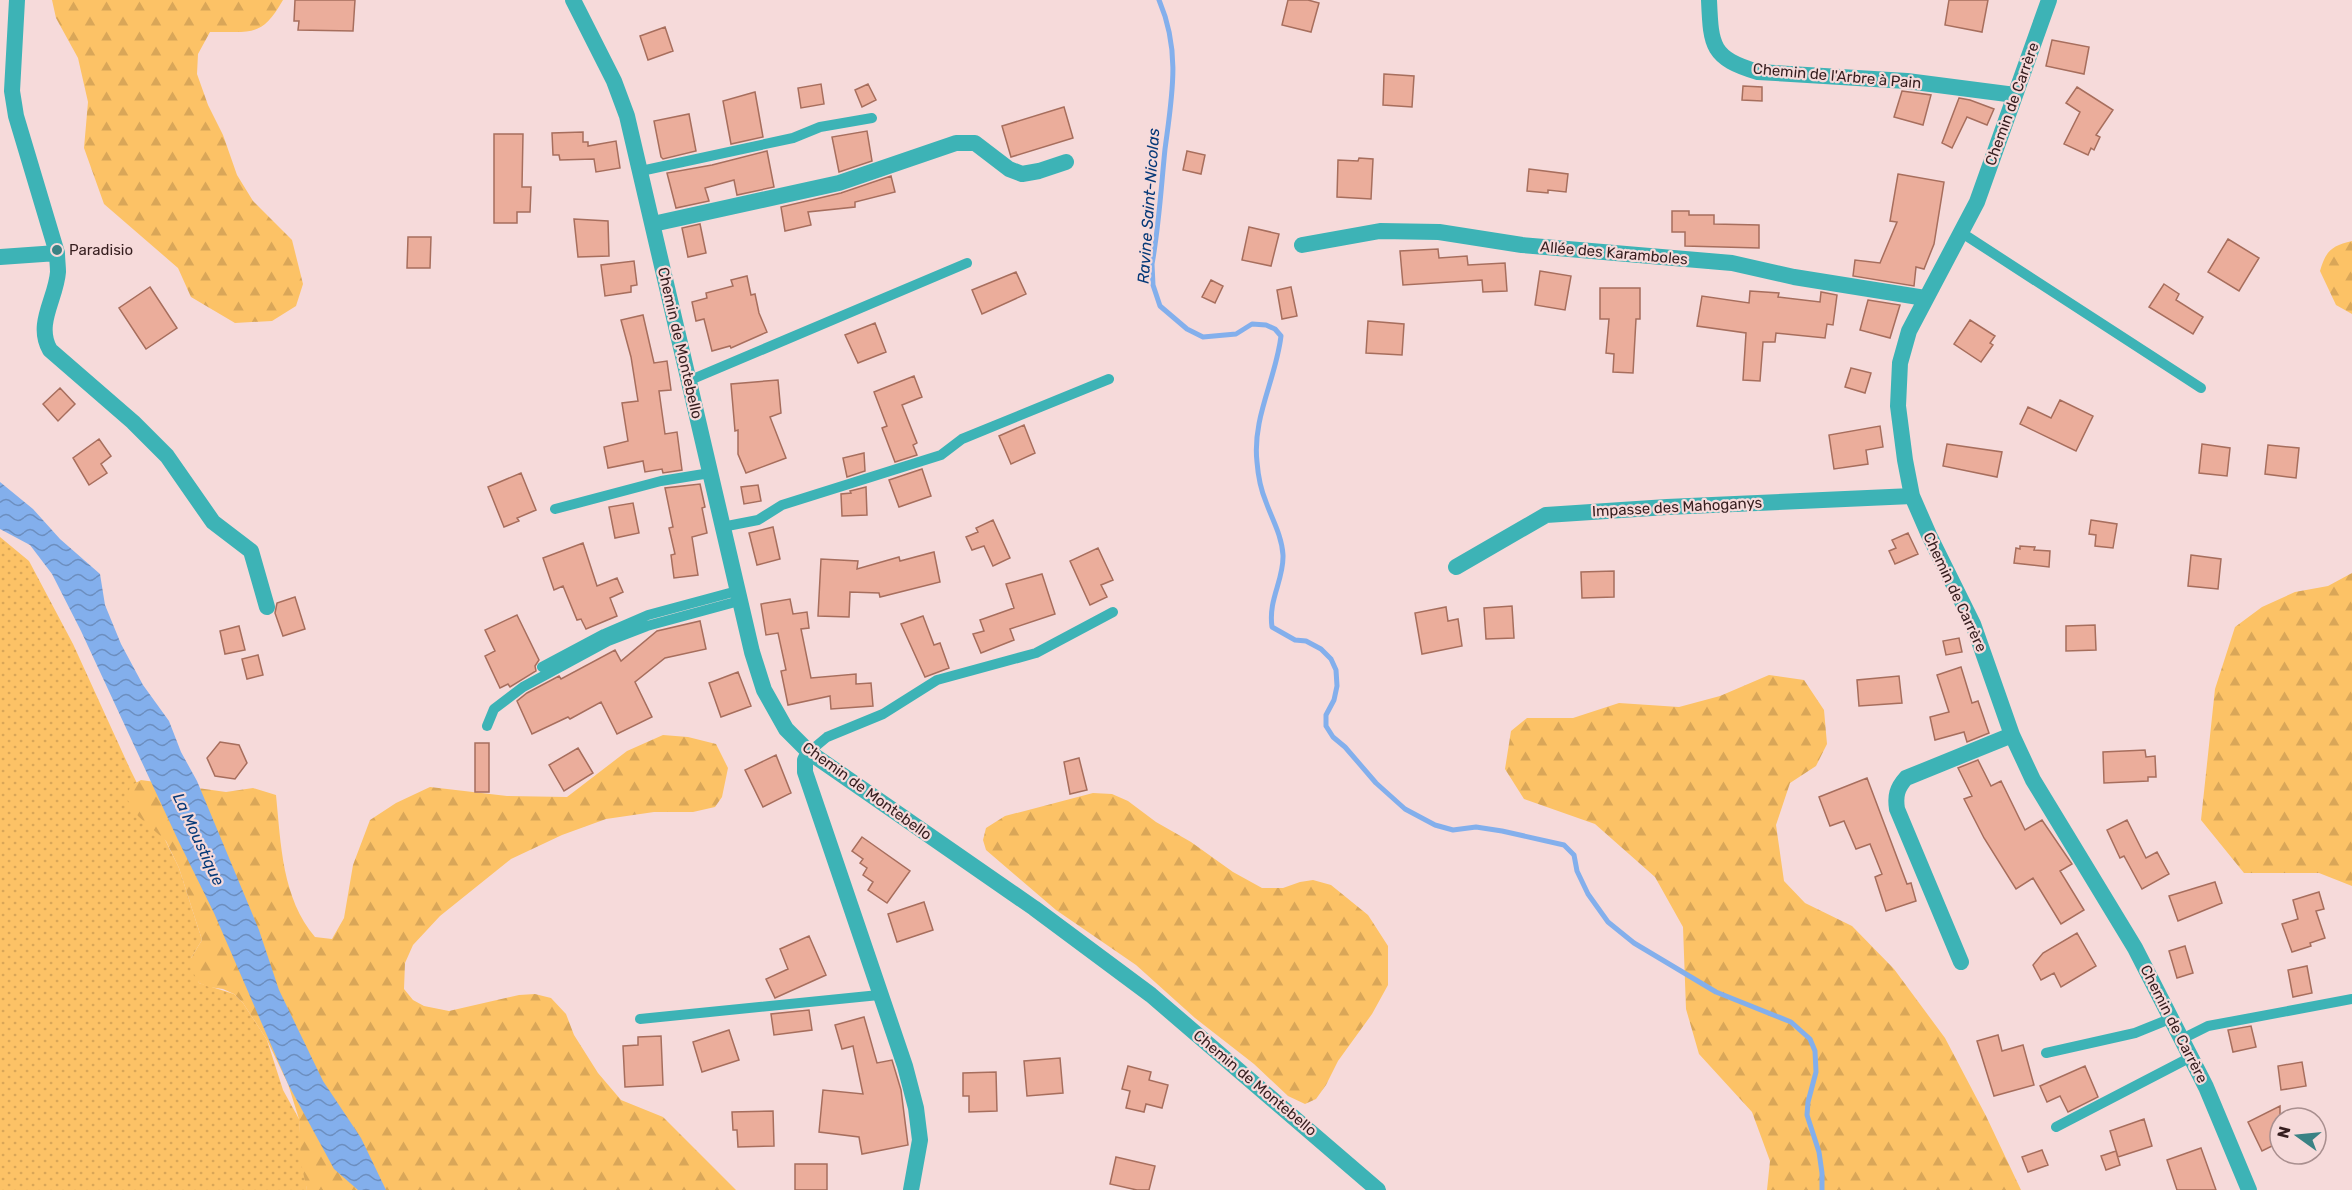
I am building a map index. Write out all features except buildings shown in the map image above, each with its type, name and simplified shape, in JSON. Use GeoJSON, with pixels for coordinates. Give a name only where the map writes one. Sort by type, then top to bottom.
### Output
{"type":"FeatureCollection","features":[{"type":"Feature","properties":{"kind":"street"},"geometry":{"type":"LineString","coordinates":[[17,0],[12,92],[16,116],[57,253],[58,273],[43,332],[50,350],[133,422],[167,456],[213,522],[251,551],[267,607]]}},
{"type":"Feature","properties":{"kind":"street","name":"Chemin de Montebello"},"geometry":{"type":"LineString","coordinates":[[573,0],[614,81],[627,116],[738,596],[764,690],[786,729],[809,752],[1034,908],[1151,995],[1378,1190]]}},
{"type":"Feature","properties":{"kind":"street","name":"Chemin de l'Arbre à Pain"},"geometry":{"type":"LineString","coordinates":[[1709,0],[1710,32],[1718,54],[1738,66],[1758,72],[1907,81],[2015,95]]}},
{"type":"Feature","properties":{"kind":"street","name":"Chemin de Carrère"},"geometry":{"type":"LineString","coordinates":[[2049,0],[1977,202],[1909,331],[1900,363],[1899,406],[1905,460],[1912,496],[1973,624],[2012,735],[2033,780],[2135,948],[2206,1088],[2250,1190]]}},
{"type":"Feature","properties":{"kind":"street"},"geometry":{"type":"LineString","coordinates":[[653,224],[838,183],[956,143],[975,143],[1009,169],[1022,174],[1066,162]]}},
{"type":"Feature","properties":{"kind":"street","name":"Allée des Karamboles"},"geometry":{"type":"LineString","coordinates":[[1302,245],[1380,231],[1439,232],[1522,245],[1732,263],[1794,277],[1925,298]]}},
{"type":"Feature","properties":{"kind":"street"},"geometry":{"type":"LineString","coordinates":[[0,257],[57,253]]}},
{"type":"Feature","properties":{"kind":"street","name":"Impasse des Mahoganys"},"geometry":{"type":"LineString","coordinates":[[1456,567],[1546,515],[1912,496]]}},
{"type":"Feature","properties":{"kind":"street"},"geometry":{"type":"LineString","coordinates":[[1961,962],[1897,809],[1898,787],[1906,778],[2012,735]]}},
{"type":"Feature","properties":{"kind":"street"},"geometry":{"type":"LineString","coordinates":[[809,752],[805,772],[905,1066],[916,1108],[920,1140],[911,1190]]}},
{"type":"Feature","properties":{"kind":"lane"},"geometry":{"type":"LineString","coordinates":[[641,171],[793,138],[820,127],[872,118]]}},
{"type":"Feature","properties":{"kind":"lane"},"geometry":{"type":"LineString","coordinates":[[1962,233],[2201,388]]}},
{"type":"Feature","properties":{"kind":"lane"},"geometry":{"type":"LineString","coordinates":[[688,381],[967,263]]}},
{"type":"Feature","properties":{"kind":"lane"},"geometry":{"type":"LineString","coordinates":[[722,527],[758,519],[782,505],[941,455],[962,439],[1109,379]]}},
{"type":"Feature","properties":{"kind":"lane"},"geometry":{"type":"LineString","coordinates":[[555,509],[661,481],[710,472]]}},
{"type":"Feature","properties":{"kind":"lane"},"geometry":{"type":"LineString","coordinates":[[542,667],[604,634],[648,615],[738,596]]}},
{"type":"Feature","properties":{"kind":"lane"},"geometry":{"type":"LineString","coordinates":[[487,726],[494,709],[523,687],[608,641],[738,596]]}},
{"type":"Feature","properties":{"kind":"lane"},"geometry":{"type":"LineString","coordinates":[[809,752],[827,737],[883,714],[937,680],[1036,653],[1113,612]]}},
{"type":"Feature","properties":{"kind":"lane"},"geometry":{"type":"LineString","coordinates":[[640,1019],[879,995]]}},
{"type":"Feature","properties":{"kind":"lane"},"geometry":{"type":"LineString","coordinates":[[2182,1039],[2208,1026],[2352,999]]}},
{"type":"Feature","properties":{"kind":"lane"},"geometry":{"type":"LineString","coordinates":[[2046,1053],[2135,1033],[2172,1018]]}},
{"type":"Feature","properties":{"kind":"lane"},"geometry":{"type":"LineString","coordinates":[[2056,1127],[2191,1057]]}},
{"type":"Feature","properties":{"kind":"green space"},"geometry":{"type":"Polygon","coordinates":[[[52,0],[283,0],[275,13],[261,27],[245,32],[210,32],[198,54],[197,74],[237,175],[253,201],[292,240],[303,284],[296,306],[272,321],[235,323],[191,297],[178,268],[104,204],[84,148],[88,102],[78,58],[56,18],[52,0]]]}},
{"type":"Feature","properties":{"kind":"green space"},"geometry":{"type":"Polygon","coordinates":[[[2352,241],[2352,314],[2336,305],[2320,271],[2331,250],[2352,241]]]}},
{"type":"Feature","properties":{"kind":"green space"},"geometry":{"type":"Polygon","coordinates":[[[0,537],[29,561],[73,644],[130,769],[179,868],[202,940],[191,958],[199,983],[234,994],[243,1003],[267,1040],[283,1090],[299,1119],[307,1190],[0,1190],[0,537]]]}},
{"type":"Feature","properties":{"kind":"green space"},"geometry":{"type":"Polygon","coordinates":[[[2352,573],[2352,886],[2319,873],[2244,873],[2201,820],[2215,689],[2235,627],[2262,607],[2295,592],[2328,586],[2352,573]]]}},
{"type":"Feature","properties":{"kind":"green space"},"geometry":{"type":"Polygon","coordinates":[[[1769,675],[1804,680],[1824,710],[1827,744],[1816,766],[1790,783],[1776,825],[1784,881],[1805,903],[1852,926],[1894,969],[1945,1038],[2021,1190],[1767,1190],[1770,1161],[1752,1112],[1699,1054],[1686,1009],[1683,927],[1655,877],[1595,824],[1524,799],[1505,769],[1511,731],[1527,718],[1573,718],[1619,703],[1679,707],[1720,696],[1769,675]]]}},
{"type":"Feature","properties":{"kind":"green space"},"geometry":{"type":"Polygon","coordinates":[[[663,735],[688,737],[716,744],[728,768],[722,797],[715,807],[693,812],[654,812],[606,819],[562,835],[511,859],[440,916],[413,945],[405,963],[404,989],[413,1000],[424,1006],[449,1011],[519,995],[535,994],[551,998],[566,1014],[574,1035],[598,1073],[621,1100],[663,1117],[736,1190],[307,1190],[301,1163],[299,1119],[288,1084],[267,1040],[243,1003],[234,994],[223,989],[199,983],[190,967],[191,958],[202,940],[179,868],[166,841],[138,816],[127,799],[130,786],[141,780],[226,792],[253,788],[276,795],[282,852],[289,888],[304,922],[315,937],[332,939],[344,918],[353,865],[370,820],[396,803],[430,787],[507,796],[567,797],[627,751],[663,735]]]}},
{"type":"Feature","properties":{"kind":"green space"},"geometry":{"type":"Polygon","coordinates":[[[1093,793],[1112,794],[1128,801],[1233,872],[1262,888],[1283,888],[1313,880],[1331,885],[1368,915],[1388,946],[1388,985],[1372,1014],[1338,1061],[1316,1099],[1305,1104],[1288,1096],[1254,1064],[1195,1018],[1136,965],[1056,910],[986,850],[983,840],[986,828],[1005,816],[1093,793]]]}},
{"type":"Feature","properties":{"kind":"water","name":"La Moustique"},"geometry":{"type":"Polygon","coordinates":[[[0,482],[33,509],[60,539],[100,574],[105,605],[121,644],[143,685],[169,721],[181,752],[197,781],[259,930],[279,990],[323,1081],[361,1138],[386,1190],[358,1190],[334,1169],[288,1084],[214,913],[52,574],[30,545],[0,529],[0,482]]]}},
{"type":"Feature","properties":{"kind":"waterway","name":"Ravine Saint-Nicolas"},"geometry":{"type":"LineString","coordinates":[[1159,0],[1170,37],[1173,74],[1152,264],[1153,285],[1160,306],[1187,329],[1203,337],[1236,334],[1252,324],[1266,325],[1275,329],[1281,336],[1261,414],[1256,446],[1261,487],[1279,534],[1283,555],[1283,564],[1272,607],[1272,627],[1295,640],[1306,641],[1321,649],[1331,659],[1336,670],[1337,686],[1334,700],[1326,715],[1326,726],[1333,737],[1345,747],[1376,783],[1405,809],[1435,825],[1453,830],[1476,827],[1502,831],[1564,845],[1574,855],[1577,871],[1588,894],[1608,922],[1634,943],[1716,992],[1791,1022],[1810,1039],[1815,1051],[1816,1072],[1807,1115],[1819,1152],[1822,1190]]}},
{"type":"Feature","properties":{"kind":"place","name":"Paradisio"},"geometry":{"type":"Point","coordinates":[57,250]}}]}
